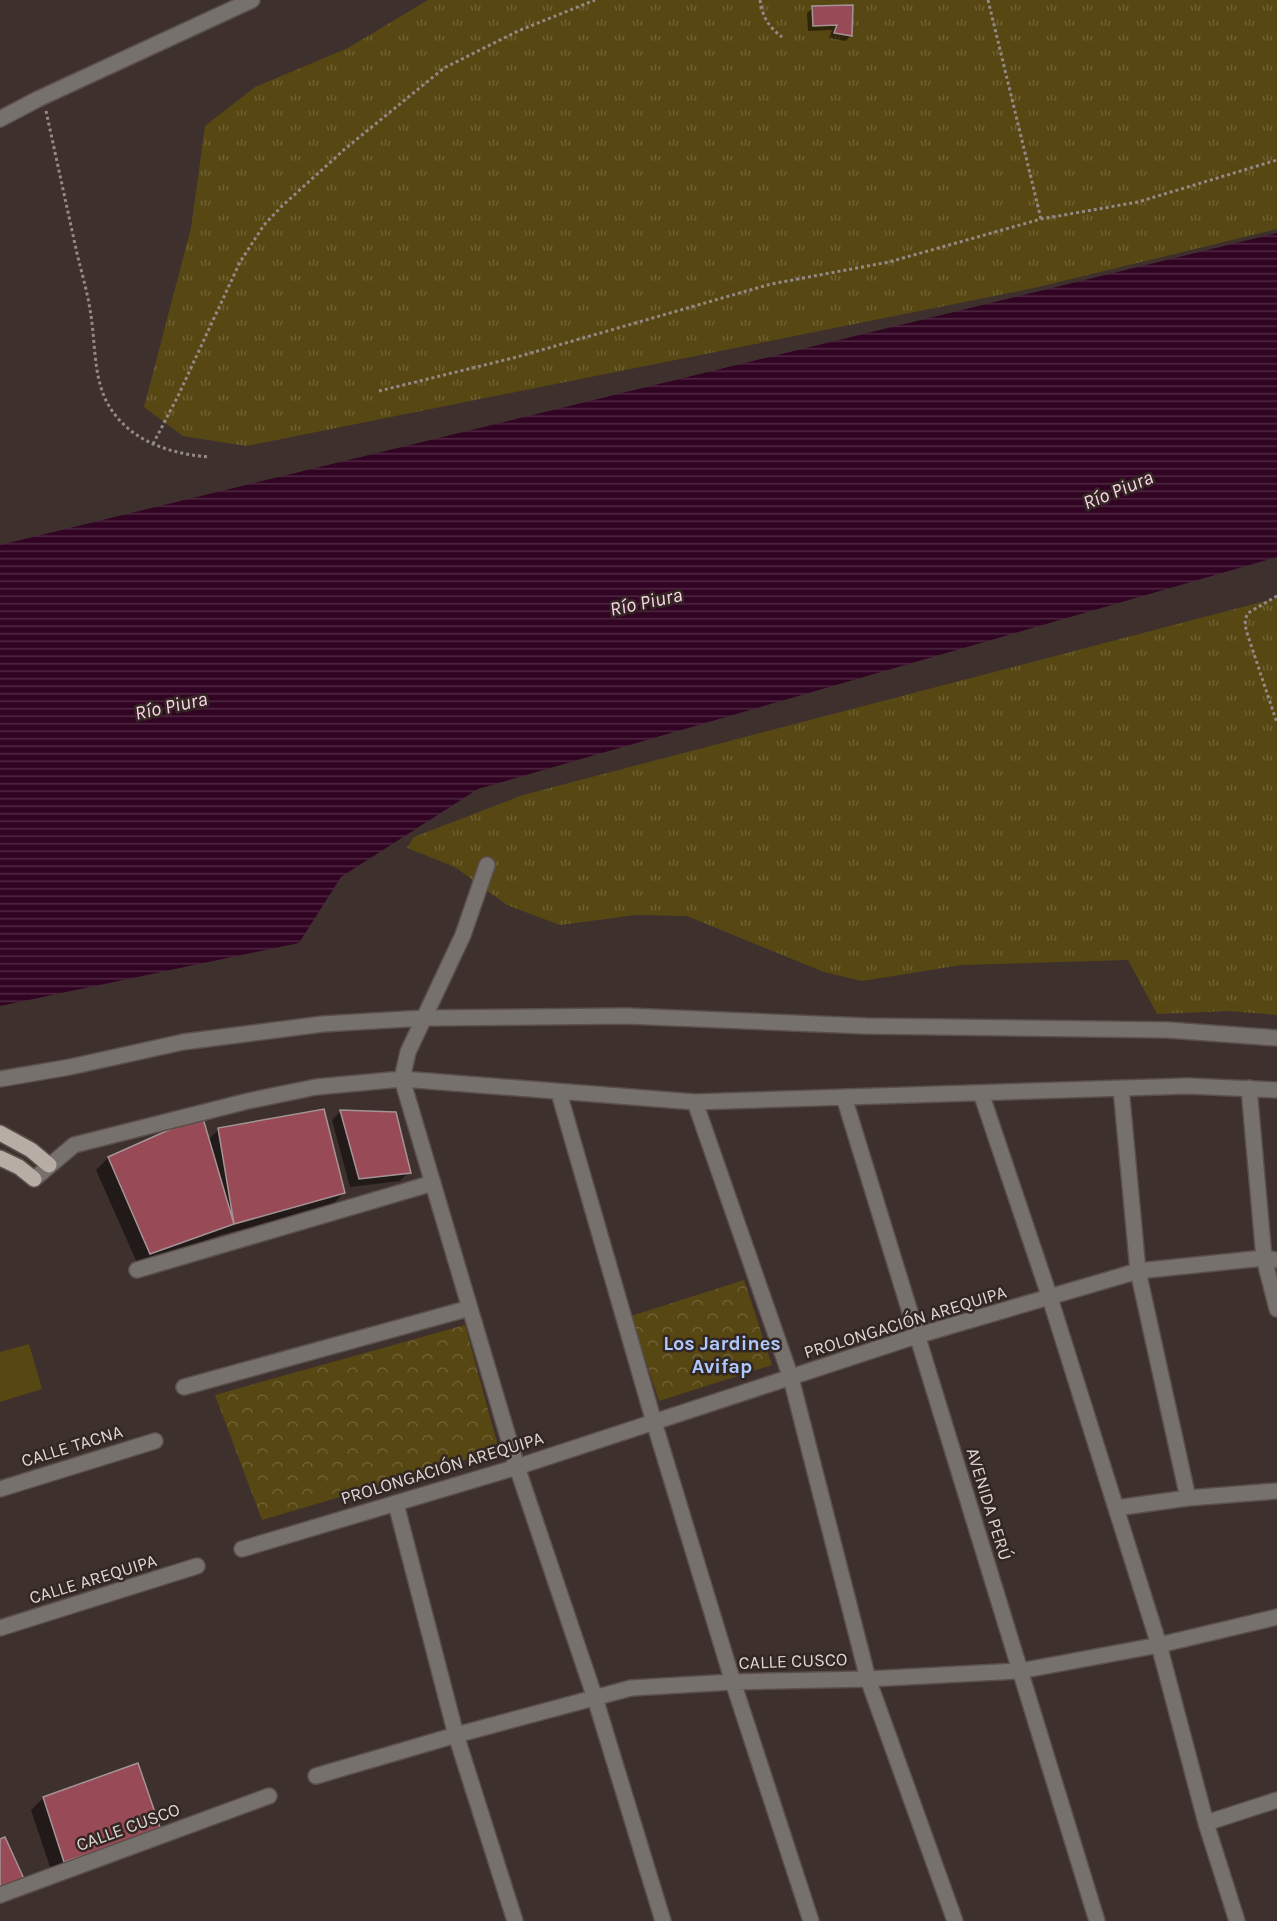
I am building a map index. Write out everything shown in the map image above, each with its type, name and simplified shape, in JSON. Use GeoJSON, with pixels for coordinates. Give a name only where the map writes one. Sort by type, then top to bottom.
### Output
{"type":"FeatureCollection","features":[{"type":"Feature","properties":{"kind":"main road"},"geometry":{"type":"LineString","coordinates":[[0,1133],[31,1150],[49,1165]]}},
{"type":"Feature","properties":{"kind":"main road"},"geometry":{"type":"LineString","coordinates":[[0,1158],[19,1167],[34,1179]]}},
{"type":"Feature","properties":{"kind":"street"},"geometry":{"type":"LineString","coordinates":[[0,119],[252,0]]}},
{"type":"Feature","properties":{"kind":"street"},"geometry":{"type":"LineString","coordinates":[[487,865],[463,935],[408,1052],[402,1080],[517,1467],[595,1698],[663,1921]]}},
{"type":"Feature","properties":{"kind":"street"},"geometry":{"type":"LineString","coordinates":[[0,1079],[70,1067],[183,1041],[323,1024],[424,1018],[627,1016],[866,1026],[1168,1030],[1277,1038]]}},
{"type":"Feature","properties":{"kind":"street"},"geometry":{"type":"LineString","coordinates":[[34,1179],[74,1145],[248,1101],[316,1087],[402,1080],[695,1102],[1188,1086],[1277,1090]]}},
{"type":"Feature","properties":{"kind":"street"},"geometry":{"type":"LineString","coordinates":[[1121,1088],[1138,1271],[1188,1498]]}},
{"type":"Feature","properties":{"kind":"street"},"geometry":{"type":"LineString","coordinates":[[1249,1089],[1277,1309]]}},
{"type":"Feature","properties":{"kind":"street"},"geometry":{"type":"LineString","coordinates":[[559,1093],[654,1422],[733,1682],[811,1921]]}},
{"type":"Feature","properties":{"kind":"street"},"geometry":{"type":"LineString","coordinates":[[981,1093],[1050,1298],[1159,1645],[1206,1823],[1237,1921]]}},
{"type":"Feature","properties":{"kind":"street","name":"AVENIDA PERÚ"},"geometry":{"type":"LineString","coordinates":[[844,1097],[1097,1921]]}},
{"type":"Feature","properties":{"kind":"street"},"geometry":{"type":"LineString","coordinates":[[695,1102],[791,1377],[868,1678],[955,1921]]}},
{"type":"Feature","properties":{"kind":"street"},"geometry":{"type":"LineString","coordinates":[[137,1270],[433,1183]]}},
{"type":"Feature","properties":{"kind":"street","name":"PROLONGACIÓN AREQUIPA"},"geometry":{"type":"LineString","coordinates":[[242,1549],[517,1467],[916,1336],[1138,1271],[1270,1259]]}},
{"type":"Feature","properties":{"kind":"street"},"geometry":{"type":"LineString","coordinates":[[184,1387],[470,1308]]}},
{"type":"Feature","properties":{"kind":"street","name":"CALLE TACNA"},"geometry":{"type":"LineString","coordinates":[[0,1489],[155,1441]]}},
{"type":"Feature","properties":{"kind":"street"},"geometry":{"type":"LineString","coordinates":[[1116,1508],[1188,1498],[1277,1491]]}},
{"type":"Feature","properties":{"kind":"street"},"geometry":{"type":"LineString","coordinates":[[396,1503],[456,1735],[515,1921]]}},
{"type":"Feature","properties":{"kind":"street","name":"CALLE AREQUIPA"},"geometry":{"type":"LineString","coordinates":[[0,1628],[197,1566]]}},
{"type":"Feature","properties":{"kind":"street","name":"CALLE CUSCO"},"geometry":{"type":"LineString","coordinates":[[316,1776],[456,1735],[631,1688],[1020,1671],[1159,1645],[1277,1617]]}},
{"type":"Feature","properties":{"kind":"street","name":"CALLE CUSCO"},"geometry":{"type":"LineString","coordinates":[[0,1895],[269,1796]]}},
{"type":"Feature","properties":{"kind":"street"},"geometry":{"type":"LineString","coordinates":[[1206,1823],[1277,1800]]}},
{"type":"Feature","properties":{"kind":"path"},"geometry":{"type":"LineString","coordinates":[[153,444],[178,396],[240,262],[264,225],[282,206],[346,148],[444,68],[518,31],[595,0]]}},
{"type":"Feature","properties":{"kind":"path"},"geometry":{"type":"LineString","coordinates":[[760,0],[763,18],[782,37]]}},
{"type":"Feature","properties":{"kind":"path"},"geometry":{"type":"LineString","coordinates":[[988,0],[1041,219]]}},
{"type":"Feature","properties":{"kind":"path"},"geometry":{"type":"LineString","coordinates":[[43,97],[91,315],[97,371],[105,400],[113,414],[125,426],[153,444],[186,455],[209,457]]}},
{"type":"Feature","properties":{"kind":"path"},"geometry":{"type":"LineString","coordinates":[[379,391],[517,357],[771,284],[889,262],[1041,219],[1138,202],[1277,159]]}},
{"type":"Feature","properties":{"kind":"path"},"geometry":{"type":"LineString","coordinates":[[1277,596],[1248,613],[1245,620],[1277,723]]}},
{"type":"Feature","properties":{"kind":"green space"},"geometry":{"type":"Polygon","coordinates":[[[428,0],[1277,0],[1277,229],[1034,288],[246,446],[183,436],[144,407],[191,228],[205,126],[255,87],[348,48],[428,0]]]}},
{"type":"Feature","properties":{"kind":"green space"},"geometry":{"type":"Polygon","coordinates":[[[1277,598],[1277,1015],[1229,1011],[1157,1014],[1128,960],[961,965],[862,981],[824,972],[687,916],[636,915],[560,925],[507,905],[455,867],[407,848],[414,837],[523,795],[1277,598]]]}},
{"type":"Feature","properties":{"kind":"green space"},"geometry":{"type":"Polygon","coordinates":[[[744,1280],[772,1365],[659,1401],[631,1316],[744,1280]]]}},
{"type":"Feature","properties":{"kind":"green space"},"geometry":{"type":"Polygon","coordinates":[[[465,1325],[499,1450],[262,1520],[215,1395],[465,1325]]]}},
{"type":"Feature","properties":{"kind":"green space"},"geometry":{"type":"Polygon","coordinates":[[[29,1344],[42,1389],[0,1402],[0,1352],[29,1344]]]}},
{"type":"Feature","properties":{"kind":"water","name":"Río Piura"},"geometry":{"type":"Polygon","coordinates":[[[1277,233],[1277,557],[478,789],[341,877],[299,943],[0,1006],[0,545],[1277,233]]]}},
{"type":"Feature","properties":{"kind":"building"},"geometry":{"type":"Polygon","coordinates":[[[853,5],[852,36],[834,33],[837,25],[813,26],[812,6],[853,5]]]}},
{"type":"Feature","properties":{"kind":"building"},"geometry":{"type":"Polygon","coordinates":[[[324,1109],[345,1193],[234,1224],[218,1128],[324,1109]]]}},
{"type":"Feature","properties":{"kind":"building"},"geometry":{"type":"Polygon","coordinates":[[[340,1110],[396,1112],[411,1173],[359,1179],[340,1110]]]}},
{"type":"Feature","properties":{"kind":"building"},"geometry":{"type":"Polygon","coordinates":[[[202,1115],[234,1224],[150,1254],[108,1157],[202,1115]]]}},
{"type":"Feature","properties":{"kind":"building"},"geometry":{"type":"Polygon","coordinates":[[[138,1763],[161,1830],[64,1862],[43,1797],[138,1763]]]}},
{"type":"Feature","properties":{"kind":"building"},"geometry":{"type":"Polygon","coordinates":[[[5,1837],[25,1881],[0,1892],[0,1839],[5,1837]]]}},
{"type":"Feature","properties":{"kind":"district","name":"Los Jardines Avifap"},"geometry":{"type":"Point","coordinates":[722,1354]}}]}
